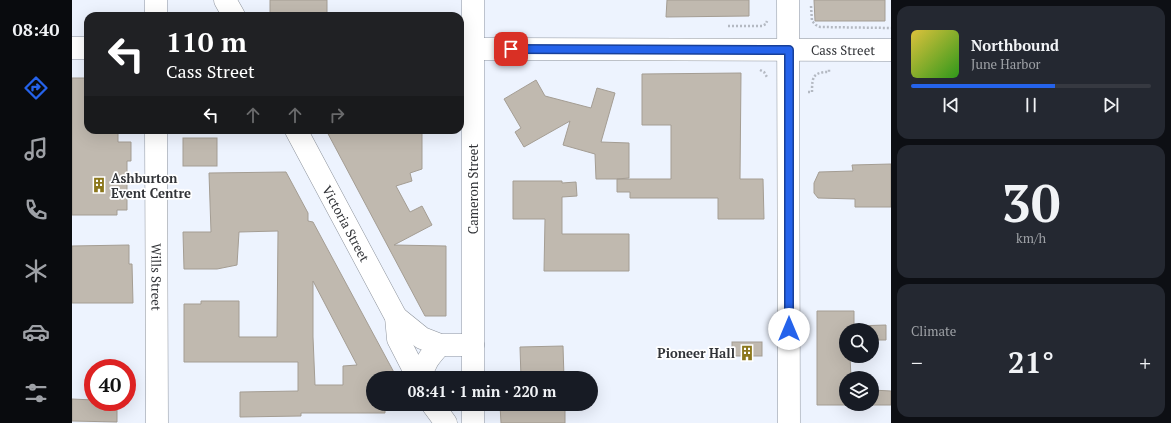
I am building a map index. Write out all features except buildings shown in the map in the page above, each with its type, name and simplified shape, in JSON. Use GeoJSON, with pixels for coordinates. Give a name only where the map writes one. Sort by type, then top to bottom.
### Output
{"type":"FeatureCollection","features":[{"type":"Feature","properties":{"kind":"street"},"geometry":{"type":"LineString","coordinates":[[156,0],[156,12]]}},
{"type":"Feature","properties":{"kind":"street"},"geometry":{"type":"LineString","coordinates":[[225,0],[232,12]]}},
{"type":"Feature","properties":{"kind":"street","name":"Cameron Street"},"geometry":{"type":"LineString","coordinates":[[473,0],[466,49],[473,371]]}},
{"type":"Feature","properties":{"kind":"street"},"geometry":{"type":"LineString","coordinates":[[788,0],[789,423]]}},
{"type":"Feature","properties":{"kind":"street"},"geometry":{"type":"LineString","coordinates":[[72,48],[84,48]]}},
{"type":"Feature","properties":{"kind":"street","name":"Cass Street"},"geometry":{"type":"LineString","coordinates":[[466,49],[891,50]]}},
{"type":"Feature","properties":{"kind":"street","name":"Wills Street"},"geometry":{"type":"LineString","coordinates":[[156,134],[157,423]]}},
{"type":"Feature","properties":{"kind":"street","name":"Victoria Street"},"geometry":{"type":"LineString","coordinates":[[298,134],[396,317],[422,338],[440,345],[473,345]]}},
{"type":"Feature","properties":{"kind":"street","name":"Victoria Street"},"geometry":{"type":"LineString","coordinates":[[396,317],[398,339],[415,371]]}},
{"type":"Feature","properties":{"kind":"street","name":"Victoria Street"},"geometry":{"type":"LineString","coordinates":[[422,371],[428,358],[440,345]]}},
{"type":"Feature","properties":{"kind":"street"},"geometry":{"type":"LineString","coordinates":[[437,411],[446,423]]}},
{"type":"Feature","properties":{"kind":"street"},"geometry":{"type":"LineString","coordinates":[[473,411],[474,423]]}},
{"type":"Feature","properties":{"kind":"path"},"geometry":{"type":"LineString","coordinates":[[811,6],[812,22],[820,27],[891,28]]}},
{"type":"Feature","properties":{"kind":"path"},"geometry":{"type":"LineString","coordinates":[[728,26],[762,26],[767,23],[767,16]]}},
{"type":"Feature","properties":{"kind":"path"},"geometry":{"type":"LineString","coordinates":[[806,92],[812,92],[814,76],[821,72],[829,72],[829,65]]}},
{"type":"Feature","properties":{"kind":"path"},"geometry":{"type":"LineString","coordinates":[[754,70],[764,72],[768,80]]}},
{"type":"Feature","properties":{"kind":"place","name":"Ashburton Event Centre"},"geometry":{"type":"Point","coordinates":[99,185]}},
{"type":"Feature","properties":{"kind":"place","name":"Pioneer Hall"},"geometry":{"type":"Point","coordinates":[747,353]}},
{"type":"Feature","properties":{"kind":"route"},"geometry":{"type":"LineString","coordinates":[[511,49],[789,50],[789,329]]}}]}
